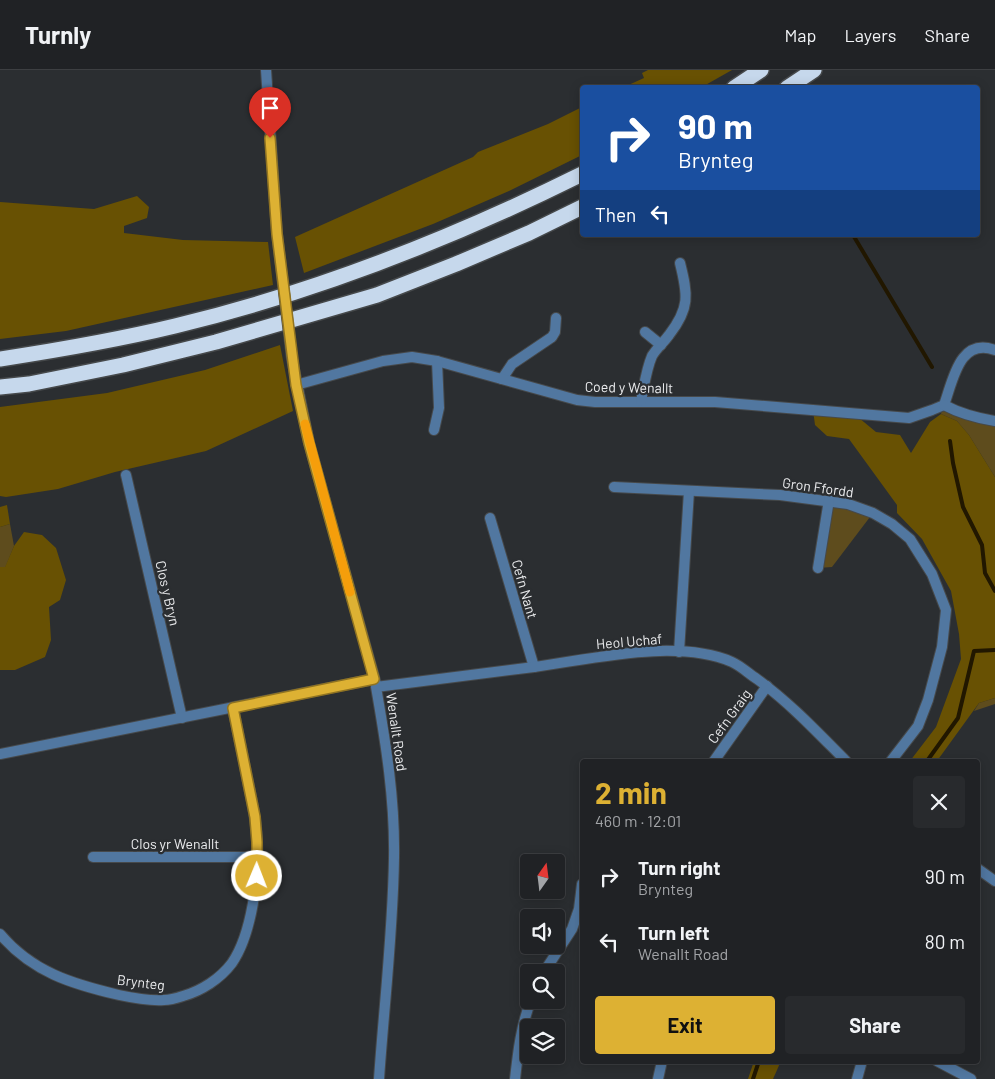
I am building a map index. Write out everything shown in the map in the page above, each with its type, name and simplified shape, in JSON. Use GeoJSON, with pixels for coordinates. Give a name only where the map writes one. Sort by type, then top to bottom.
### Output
{"type":"FeatureCollection","features":[{"type":"Feature","properties":{"kind":"highway"},"geometry":{"type":"LineString","coordinates":[[738,85],[761,70]]}},
{"type":"Feature","properties":{"kind":"highway"},"geometry":{"type":"LineString","coordinates":[[792,85],[814,70]]}},
{"type":"Feature","properties":{"kind":"highway"},"geometry":{"type":"LineString","coordinates":[[0,359],[57,350],[174,326],[310,287],[367,267],[512,208],[580,175]]}},
{"type":"Feature","properties":{"kind":"highway"},"geometry":{"type":"LineString","coordinates":[[0,387],[29,384],[123,365],[216,342],[378,295],[502,245],[580,208]]}},
{"type":"Feature","properties":{"kind":"street","name":"Wenallt Road"},"geometry":{"type":"LineString","coordinates":[[266,70],[277,234],[296,385],[309,443],[375,683],[388,754],[394,858],[379,1079]]}},
{"type":"Feature","properties":{"kind":"street"},"geometry":{"type":"LineString","coordinates":[[641,401],[653,355],[683,314],[686,286],[680,263]]}},
{"type":"Feature","properties":{"kind":"street"},"geometry":{"type":"LineString","coordinates":[[502,379],[512,364],[552,337],[555,332],[556,318]]}},
{"type":"Feature","properties":{"kind":"street"},"geometry":{"type":"LineString","coordinates":[[645,332],[661,346]]}},
{"type":"Feature","properties":{"kind":"street"},"geometry":{"type":"LineString","coordinates":[[995,350],[982,348],[973,350],[960,360],[944,405],[965,415],[995,421]]}},
{"type":"Feature","properties":{"kind":"street","name":"Coed y Wenallt"},"geometry":{"type":"LineString","coordinates":[[296,385],[383,361],[412,357],[436,361],[577,400],[595,402],[715,402],[909,418],[944,405]]}},
{"type":"Feature","properties":{"kind":"street"},"geometry":{"type":"LineString","coordinates":[[434,430],[438,408],[436,361]]}},
{"type":"Feature","properties":{"kind":"street","name":"Clos y Bryn"},"geometry":{"type":"LineString","coordinates":[[126,475],[182,718]]}},
{"type":"Feature","properties":{"kind":"street","name":"Gron Ffordd"},"geometry":{"type":"LineString","coordinates":[[614,487],[780,495],[829,500],[848,504],[873,513],[892,524],[910,540],[932,574],[946,610],[942,647],[928,700],[918,726],[893,759]]}},
{"type":"Feature","properties":{"kind":"street"},"geometry":{"type":"LineString","coordinates":[[679,652],[689,491]]}},
{"type":"Feature","properties":{"kind":"street"},"geometry":{"type":"LineString","coordinates":[[818,568],[829,500]]}},
{"type":"Feature","properties":{"kind":"street","name":"Cefn Nant"},"geometry":{"type":"LineString","coordinates":[[490,518],[534,667]]}},
{"type":"Feature","properties":{"kind":"street","name":"Heol Uchaf"},"geometry":{"type":"LineString","coordinates":[[375,683],[534,667],[629,653],[679,652],[714,656],[734,663],[767,686],[793,708],[844,759]]}},
{"type":"Feature","properties":{"kind":"street"},"geometry":{"type":"LineString","coordinates":[[0,754],[233,708],[375,683]]}},
{"type":"Feature","properties":{"kind":"street","name":"Cefn Graig"},"geometry":{"type":"LineString","coordinates":[[715,759],[767,686]]}},
{"type":"Feature","properties":{"kind":"street","name":"Brynteg"},"geometry":{"type":"LineString","coordinates":[[0,934],[16,951],[37,967],[66,980],[129,997],[165,1001],[196,993],[216,980],[232,963],[242,940],[252,907],[257,876],[255,817],[233,708]]}},
{"type":"Feature","properties":{"kind":"street","name":"Clos yr Wenallt"},"geometry":{"type":"LineString","coordinates":[[93,857],[257,856]]}},
{"type":"Feature","properties":{"kind":"street"},"geometry":{"type":"LineString","coordinates":[[980,870],[995,881]]}},
{"type":"Feature","properties":{"kind":"street"},"geometry":{"type":"LineString","coordinates":[[549,964],[572,928],[580,901]]}},
{"type":"Feature","properties":{"kind":"street"},"geometry":{"type":"LineString","coordinates":[[515,1079],[518,1048],[528,1009]]}},
{"type":"Feature","properties":{"kind":"street"},"geometry":{"type":"LineString","coordinates":[[658,1079],[661,1064]]}},
{"type":"Feature","properties":{"kind":"street"},"geometry":{"type":"LineString","coordinates":[[857,1079],[861,1064]]}},
{"type":"Feature","properties":{"kind":"street"},"geometry":{"type":"LineString","coordinates":[[943,1064],[971,1079]]}},
{"type":"Feature","properties":{"kind":"shaded area"},"geometry":{"type":"Polygon","coordinates":[[[648,70],[732,70],[706,85],[628,85],[644,78],[642,73],[648,70]]]}},
{"type":"Feature","properties":{"kind":"shaded area"},"geometry":{"type":"Polygon","coordinates":[[[580,108],[580,156],[509,191],[433,224],[304,273],[295,237],[473,157],[478,152],[548,124],[580,108]]]}},
{"type":"Feature","properties":{"kind":"shaded area"},"geometry":{"type":"Polygon","coordinates":[[[137,196],[149,207],[147,218],[124,226],[124,233],[183,240],[268,242],[273,285],[66,331],[0,339],[0,202],[94,209],[137,196]]]}},
{"type":"Feature","properties":{"kind":"shaded area"},"geometry":{"type":"Polygon","coordinates":[[[280,345],[293,411],[206,451],[115,472],[58,489],[6,497],[0,496],[0,407],[107,393],[205,370],[280,345]]]}},
{"type":"Feature","properties":{"kind":"shaded area"},"geometry":{"type":"Polygon","coordinates":[[[944,405],[995,421],[995,477],[969,435],[957,421],[941,414],[944,405]]]}},
{"type":"Feature","properties":{"kind":"shaded area"},"geometry":{"type":"Polygon","coordinates":[[[813,410],[853,413],[876,432],[900,435],[911,453],[930,422],[941,414],[957,421],[969,435],[995,477],[995,698],[979,703],[938,759],[912,759],[936,727],[961,659],[959,634],[951,591],[922,539],[897,513],[897,505],[849,439],[827,436],[815,425],[813,410]]]}},
{"type":"Feature","properties":{"kind":"shaded area"},"geometry":{"type":"Polygon","coordinates":[[[829,500],[873,513],[832,567],[818,568],[829,500]]]}},
{"type":"Feature","properties":{"kind":"shaded area"},"geometry":{"type":"Polygon","coordinates":[[[7,505],[10,524],[0,527],[0,507],[7,505]]]}},
{"type":"Feature","properties":{"kind":"shaded area"},"geometry":{"type":"Polygon","coordinates":[[[10,524],[14,546],[5,568],[0,567],[0,527],[10,524]]]}},
{"type":"Feature","properties":{"kind":"shaded area"},"geometry":{"type":"Polygon","coordinates":[[[24,532],[42,535],[56,548],[66,580],[60,600],[49,607],[51,640],[45,657],[15,670],[0,670],[0,567],[5,567],[14,546],[24,532]]]}},
{"type":"Feature","properties":{"kind":"shaded area"},"geometry":{"type":"Polygon","coordinates":[[[995,698],[995,704],[974,711],[979,703],[995,698]]]}},
{"type":"Feature","properties":{"kind":"shaded area"},"geometry":{"type":"Polygon","coordinates":[[[753,1064],[780,1064],[773,1079],[748,1079],[753,1064]]]}},
{"type":"Feature","properties":{"kind":"waterway"},"geometry":{"type":"LineString","coordinates":[[854,237],[932,367]]}},
{"type":"Feature","properties":{"kind":"waterway"},"geometry":{"type":"LineString","coordinates":[[950,441],[963,507],[982,545],[985,573],[995,591]]}},
{"type":"Feature","properties":{"kind":"waterway"},"geometry":{"type":"LineString","coordinates":[[928,759],[958,718],[974,651],[995,650]]}},
{"type":"Feature","properties":{"kind":"waterway"},"geometry":{"type":"LineString","coordinates":[[753,1079],[758,1064]]}},
{"type":"Feature","properties":{"kind":"slow traffic"},"geometry":{"type":"LineString","coordinates":[[305,424],[350,592]]}},
{"type":"Feature","properties":{"kind":"route"},"geometry":{"type":"LineString","coordinates":[[257,876],[255,817],[233,708],[374,679],[309,443],[296,385],[277,234],[270,138]]}}]}
